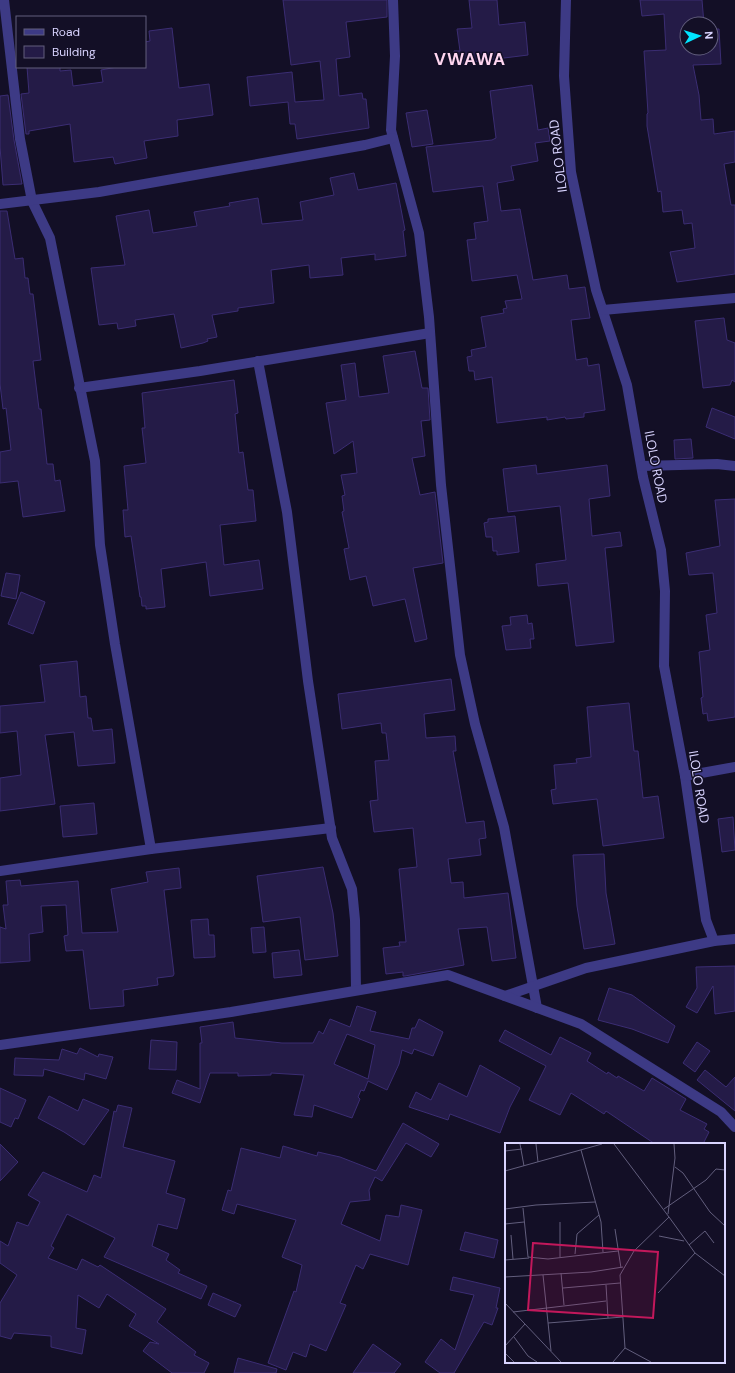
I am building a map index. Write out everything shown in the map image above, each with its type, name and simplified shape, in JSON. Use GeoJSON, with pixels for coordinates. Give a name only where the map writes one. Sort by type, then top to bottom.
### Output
{"type":"FeatureCollection","features":[{"type":"Feature","properties":{"kind":"street"},"geometry":{"type":"LineString","coordinates":[[4,0],[20,139],[32,200],[50,238],[79,388],[95,461],[100,544],[118,659],[151,849]]}},
{"type":"Feature","properties":{"kind":"street"},"geometry":{"type":"LineString","coordinates":[[393,0],[395,56],[391,130],[419,233],[430,333],[441,485],[460,655],[475,724],[504,828],[538,1008]]}},
{"type":"Feature","properties":{"kind":"street","name":"ILOLO ROAD"},"geometry":{"type":"LineString","coordinates":[[566,0],[564,76],[571,172],[596,290],[627,385],[642,466],[661,550],[665,591],[664,666],[685,776],[706,920],[714,941]]}},
{"type":"Feature","properties":{"kind":"street"},"geometry":{"type":"LineString","coordinates":[[0,204],[99,192],[365,145],[393,138]]}},
{"type":"Feature","properties":{"kind":"street"},"geometry":{"type":"LineString","coordinates":[[603,310],[735,298]]}},
{"type":"Feature","properties":{"kind":"street"},"geometry":{"type":"LineString","coordinates":[[79,388],[200,371],[430,333]]}},
{"type":"Feature","properties":{"kind":"street"},"geometry":{"type":"LineString","coordinates":[[258,361],[288,512],[308,680],[332,838],[352,888],[355,920],[356,990]]}},
{"type":"Feature","properties":{"kind":"street"},"geometry":{"type":"LineString","coordinates":[[642,466],[718,464],[735,466]]}},
{"type":"Feature","properties":{"kind":"street"},"geometry":{"type":"LineString","coordinates":[[685,776],[735,767]]}},
{"type":"Feature","properties":{"kind":"street"},"geometry":{"type":"LineString","coordinates":[[0,871],[151,849],[331,828]]}},
{"type":"Feature","properties":{"kind":"street"},"geometry":{"type":"LineString","coordinates":[[505,996],[586,968],[714,941],[735,939]]}},
{"type":"Feature","properties":{"kind":"street"},"geometry":{"type":"LineString","coordinates":[[0,1045],[231,1012],[448,975],[581,1024],[721,1112],[735,1127]]}},
{"type":"Feature","properties":{"kind":"building"},"geometry":{"type":"Polygon","coordinates":[[[283,0],[387,0],[387,17],[346,22],[350,57],[336,59],[339,96],[362,93],[363,99],[366,99],[369,128],[297,139],[295,124],[290,124],[288,102],[250,106],[247,77],[292,72],[295,102],[324,100],[320,61],[291,65],[283,0]]]}},
{"type":"Feature","properties":{"kind":"building"},"geometry":{"type":"Polygon","coordinates":[[[469,0],[497,0],[499,25],[525,22],[528,55],[456,64],[454,51],[460,51],[457,29],[472,28],[469,0]]]}},
{"type":"Feature","properties":{"kind":"building"},"geometry":{"type":"Polygon","coordinates":[[[640,0],[702,0],[703,16],[679,16],[679,56],[719,56],[719,29],[721,64],[693,65],[699,95],[701,120],[713,119],[714,134],[735,131],[735,162],[724,164],[731,205],[735,205],[735,274],[677,282],[670,252],[695,248],[692,223],[684,224],[682,210],[663,212],[661,191],[658,192],[647,126],[648,113],[644,51],[666,50],[664,14],[642,16],[640,0]]]}},
{"type":"Feature","properties":{"kind":"building"},"geometry":{"type":"Polygon","coordinates":[[[172,28],[179,88],[209,84],[213,115],[177,120],[178,136],[144,141],[147,158],[115,164],[113,157],[74,162],[70,124],[29,131],[29,134],[26,134],[21,94],[29,93],[27,68],[60,68],[60,71],[71,70],[73,86],[103,82],[101,70],[112,68],[146,68],[146,42],[150,41],[149,31],[172,28]]]}},
{"type":"Feature","properties":{"kind":"building"},"geometry":{"type":"Polygon","coordinates":[[[532,85],[538,130],[548,128],[550,141],[535,143],[538,161],[511,166],[514,180],[497,183],[501,211],[520,209],[533,280],[567,275],[569,289],[585,287],[590,318],[571,320],[576,360],[587,358],[588,366],[599,364],[605,410],[584,413],[584,417],[566,419],[565,417],[547,420],[547,417],[497,423],[492,377],[475,380],[474,371],[469,371],[467,357],[472,356],[471,350],[486,347],[481,317],[504,313],[503,309],[507,308],[505,301],[522,299],[517,275],[472,281],[467,240],[476,239],[474,223],[488,221],[483,186],[433,192],[426,147],[492,140],[496,138],[490,91],[532,85]]]}},
{"type":"Feature","properties":{"kind":"building"},"geometry":{"type":"Polygon","coordinates":[[[8,95],[22,184],[3,185],[0,147],[0,96],[8,95]]]}},
{"type":"Feature","properties":{"kind":"building"},"geometry":{"type":"Polygon","coordinates":[[[427,110],[433,144],[412,147],[406,113],[427,110]]]}},
{"type":"Feature","properties":{"kind":"building"},"geometry":{"type":"Polygon","coordinates":[[[354,173],[358,190],[396,183],[405,230],[403,231],[406,256],[375,260],[375,254],[341,258],[343,275],[310,278],[309,265],[271,270],[274,303],[238,308],[238,311],[212,315],[217,337],[207,339],[208,341],[203,343],[181,348],[174,314],[135,320],[136,326],[118,329],[117,323],[99,325],[91,268],[125,265],[116,216],[149,210],[153,233],[197,226],[194,212],[230,206],[229,203],[258,198],[262,224],[303,220],[300,202],[334,195],[330,178],[354,173]]]}},
{"type":"Feature","properties":{"kind":"building"},"geometry":{"type":"Polygon","coordinates":[[[0,211],[7,211],[15,259],[23,258],[25,278],[28,278],[30,294],[33,294],[41,360],[33,361],[39,409],[41,409],[47,464],[53,464],[55,481],[60,480],[65,511],[23,517],[18,481],[0,483],[0,452],[11,450],[6,408],[3,409],[0,384],[0,211]]]}},
{"type":"Feature","properties":{"kind":"building"},"geometry":{"type":"Polygon","coordinates":[[[724,318],[727,340],[735,343],[735,382],[732,380],[730,385],[703,388],[695,321],[724,318]]]}},
{"type":"Feature","properties":{"kind":"building"},"geometry":{"type":"Polygon","coordinates":[[[415,351],[422,388],[428,388],[430,420],[421,421],[425,456],[412,458],[420,495],[435,492],[443,563],[413,568],[427,639],[415,642],[405,599],[373,606],[366,576],[350,580],[344,549],[349,548],[342,512],[344,511],[342,496],[345,495],[341,475],[357,473],[353,441],[334,454],[326,403],[346,400],[341,365],[355,363],[359,397],[389,393],[383,356],[415,351]]]}},
{"type":"Feature","properties":{"kind":"building"},"geometry":{"type":"Polygon","coordinates":[[[234,380],[238,413],[235,414],[239,453],[243,452],[248,490],[253,490],[256,521],[220,525],[224,565],[259,560],[263,589],[210,596],[206,562],[161,569],[165,607],[146,609],[146,606],[142,606],[140,597],[131,536],[125,537],[123,510],[128,510],[124,466],[146,463],[142,428],[145,428],[142,393],[234,380]]]}},
{"type":"Feature","properties":{"kind":"building"},"geometry":{"type":"Polygon","coordinates":[[[712,408],[735,417],[735,439],[706,427],[712,408]]]}},
{"type":"Feature","properties":{"kind":"building"},"geometry":{"type":"Polygon","coordinates":[[[691,439],[693,458],[675,459],[674,440],[691,439]]]}},
{"type":"Feature","properties":{"kind":"building"},"geometry":{"type":"Polygon","coordinates":[[[536,465],[537,474],[607,465],[610,496],[589,499],[592,536],[620,532],[622,546],[605,548],[614,642],[576,646],[568,583],[538,586],[536,564],[566,560],[560,506],[508,512],[503,469],[536,465]]]}},
{"type":"Feature","properties":{"kind":"building"},"geometry":{"type":"Polygon","coordinates":[[[735,499],[735,717],[708,721],[707,713],[703,714],[699,652],[710,650],[706,615],[717,613],[713,573],[689,575],[686,553],[720,546],[715,500],[735,499]]]}},
{"type":"Feature","properties":{"kind":"building"},"geometry":{"type":"Polygon","coordinates":[[[515,516],[519,552],[497,555],[497,551],[493,551],[492,537],[486,537],[484,523],[488,522],[488,519],[515,516]]]}},
{"type":"Feature","properties":{"kind":"building"},"geometry":{"type":"Polygon","coordinates":[[[6,573],[20,575],[16,599],[1,596],[6,573]]]}},
{"type":"Feature","properties":{"kind":"building"},"geometry":{"type":"Polygon","coordinates":[[[21,592],[45,602],[33,634],[8,624],[21,592]]]}},
{"type":"Feature","properties":{"kind":"building"},"geometry":{"type":"Polygon","coordinates":[[[527,615],[528,624],[532,623],[534,639],[530,639],[531,648],[506,650],[502,626],[511,625],[510,617],[527,615]]]}},
{"type":"Feature","properties":{"kind":"building"},"geometry":{"type":"Polygon","coordinates":[[[77,661],[80,697],[86,696],[88,718],[91,718],[93,731],[112,729],[115,763],[78,766],[74,732],[45,735],[55,804],[0,811],[0,778],[21,775],[17,731],[0,733],[0,706],[45,702],[40,665],[77,661]]]}},
{"type":"Feature","properties":{"kind":"building"},"geometry":{"type":"Polygon","coordinates":[[[451,679],[455,710],[424,714],[426,738],[455,736],[456,751],[453,751],[466,823],[484,821],[486,838],[479,839],[481,855],[448,859],[451,883],[463,882],[464,898],[508,893],[516,958],[492,961],[487,927],[458,929],[464,965],[405,976],[403,976],[403,972],[386,974],[383,948],[400,946],[399,942],[406,942],[399,869],[417,867],[413,828],[374,832],[370,801],[378,800],[375,761],[389,760],[386,733],[382,733],[381,723],[342,729],[338,694],[451,679]]]}},
{"type":"Feature","properties":{"kind":"building"},"geometry":{"type":"Polygon","coordinates":[[[629,703],[634,751],[638,751],[643,798],[658,796],[664,838],[603,846],[597,799],[553,804],[551,790],[556,789],[554,765],[577,763],[576,759],[591,757],[587,707],[629,703]]]}},
{"type":"Feature","properties":{"kind":"building"},"geometry":{"type":"Polygon","coordinates":[[[94,803],[97,834],[63,837],[60,806],[94,803]]]}},
{"type":"Feature","properties":{"kind":"building"},"geometry":{"type":"Polygon","coordinates":[[[733,817],[735,850],[722,852],[718,819],[733,817]]]}},
{"type":"Feature","properties":{"kind":"building"},"geometry":{"type":"Polygon","coordinates":[[[604,854],[606,893],[615,944],[584,949],[577,906],[573,855],[604,854]]]}},
{"type":"Feature","properties":{"kind":"building"},"geometry":{"type":"Polygon","coordinates":[[[323,867],[333,913],[338,956],[305,960],[300,917],[263,922],[257,876],[323,867]]]}},
{"type":"Feature","properties":{"kind":"building"},"geometry":{"type":"Polygon","coordinates":[[[179,868],[181,888],[164,890],[174,974],[173,976],[157,978],[158,985],[123,990],[124,1006],[90,1009],[83,950],[66,951],[64,936],[68,935],[66,905],[41,906],[43,932],[29,934],[30,961],[0,963],[0,927],[6,929],[3,905],[8,905],[6,881],[20,880],[21,886],[78,881],[82,933],[118,932],[111,889],[148,882],[146,872],[179,868]]]}},
{"type":"Feature","properties":{"kind":"building"},"geometry":{"type":"Polygon","coordinates":[[[208,919],[209,935],[214,935],[215,957],[194,958],[191,920],[208,919]]]}},
{"type":"Feature","properties":{"kind":"building"},"geometry":{"type":"Polygon","coordinates":[[[264,927],[266,952],[253,953],[251,928],[264,927]]]}},
{"type":"Feature","properties":{"kind":"building"},"geometry":{"type":"Polygon","coordinates":[[[299,950],[302,975],[274,978],[272,953],[299,950]]]}},
{"type":"Feature","properties":{"kind":"building"},"geometry":{"type":"Polygon","coordinates":[[[735,966],[735,1011],[715,1014],[713,986],[697,1013],[686,1007],[697,988],[696,967],[735,966]]]}},
{"type":"Feature","properties":{"kind":"building"},"geometry":{"type":"Polygon","coordinates":[[[609,988],[632,995],[675,1026],[668,1043],[632,1029],[598,1020],[609,988]]]}},
{"type":"Feature","properties":{"kind":"building"},"geometry":{"type":"Polygon","coordinates":[[[357,1006],[376,1012],[370,1031],[409,1039],[412,1028],[415,1028],[419,1019],[443,1032],[433,1056],[414,1049],[412,1054],[402,1050],[399,1064],[387,1090],[368,1081],[364,1091],[361,1090],[358,1097],[360,1099],[352,1118],[314,1105],[312,1117],[294,1115],[304,1075],[271,1073],[271,1075],[238,1076],[238,1073],[210,1073],[200,1103],[172,1093],[177,1080],[200,1089],[200,1043],[202,1043],[200,1027],[233,1022],[235,1038],[282,1043],[313,1043],[319,1031],[323,1034],[330,1019],[350,1027],[357,1006]],[[347,1034],[334,1064],[368,1079],[375,1045],[347,1034]]]}},
{"type":"Feature","properties":{"kind":"building"},"geometry":{"type":"Polygon","coordinates":[[[505,1030],[551,1055],[560,1037],[591,1053],[587,1061],[607,1074],[608,1072],[617,1078],[618,1076],[644,1091],[652,1078],[686,1099],[680,1110],[707,1124],[704,1129],[709,1132],[704,1143],[654,1143],[606,1111],[604,1114],[571,1093],[560,1115],[529,1100],[546,1066],[499,1041],[505,1030]]]}},
{"type":"Feature","properties":{"kind":"building"},"geometry":{"type":"Polygon","coordinates":[[[151,1040],[177,1042],[176,1070],[149,1069],[151,1040]]]}},
{"type":"Feature","properties":{"kind":"building"},"geometry":{"type":"Polygon","coordinates":[[[697,1042],[710,1051],[695,1072],[683,1063],[697,1042]]]}},
{"type":"Feature","properties":{"kind":"building"},"geometry":{"type":"Polygon","coordinates":[[[80,1048],[98,1057],[99,1054],[113,1057],[106,1079],[85,1073],[84,1080],[44,1069],[43,1076],[14,1075],[15,1058],[59,1060],[62,1049],[77,1054],[80,1048]]]}},
{"type":"Feature","properties":{"kind":"building"},"geometry":{"type":"Polygon","coordinates":[[[480,1065],[520,1088],[510,1107],[500,1133],[450,1114],[448,1120],[409,1107],[416,1092],[431,1100],[439,1083],[467,1097],[480,1065]]]}},
{"type":"Feature","properties":{"kind":"building"},"geometry":{"type":"Polygon","coordinates":[[[705,1070],[726,1087],[735,1077],[735,1111],[697,1080],[705,1070]]]}},
{"type":"Feature","properties":{"kind":"building"},"geometry":{"type":"Polygon","coordinates":[[[0,1088],[26,1100],[18,1119],[15,1118],[11,1127],[0,1122],[0,1088]]]}},
{"type":"Feature","properties":{"kind":"building"},"geometry":{"type":"Polygon","coordinates":[[[49,1096],[78,1111],[83,1099],[109,1110],[84,1145],[38,1118],[49,1096]]]}},
{"type":"Feature","properties":{"kind":"building"},"geometry":{"type":"Polygon","coordinates":[[[118,1105],[132,1108],[123,1147],[175,1161],[166,1193],[185,1199],[177,1229],[158,1224],[152,1246],[169,1254],[166,1260],[180,1270],[178,1273],[207,1286],[201,1299],[104,1257],[115,1238],[67,1214],[51,1246],[54,1248],[48,1258],[77,1270],[82,1259],[98,1267],[100,1265],[166,1309],[157,1322],[196,1352],[194,1355],[209,1363],[204,1373],[172,1373],[143,1351],[150,1342],[159,1344],[129,1326],[136,1314],[107,1294],[99,1308],[78,1295],[76,1328],[86,1330],[82,1354],[51,1347],[51,1336],[14,1333],[11,1339],[0,1336],[0,1303],[17,1275],[0,1263],[0,1241],[8,1246],[17,1222],[28,1226],[40,1202],[28,1195],[43,1172],[87,1192],[94,1175],[101,1178],[114,1111],[116,1112],[118,1105]]]}},
{"type":"Feature","properties":{"kind":"building"},"geometry":{"type":"Polygon","coordinates":[[[403,1123],[439,1144],[431,1157],[406,1143],[382,1181],[375,1177],[369,1190],[370,1200],[350,1202],[341,1224],[380,1241],[386,1215],[399,1217],[401,1205],[422,1210],[408,1265],[370,1254],[363,1269],[356,1265],[340,1303],[346,1305],[326,1351],[310,1344],[306,1357],[293,1352],[286,1370],[268,1363],[294,1291],[296,1292],[302,1265],[282,1257],[296,1220],[237,1204],[234,1214],[222,1210],[228,1190],[231,1191],[241,1148],[280,1158],[283,1146],[317,1156],[318,1152],[340,1157],[376,1171],[403,1123]]]}},
{"type":"Feature","properties":{"kind":"building"},"geometry":{"type":"Polygon","coordinates":[[[0,1144],[18,1162],[0,1181],[0,1144]]]}},
{"type":"Feature","properties":{"kind":"building"},"geometry":{"type":"Polygon","coordinates":[[[465,1232],[498,1240],[494,1258],[460,1250],[465,1232]]]}},
{"type":"Feature","properties":{"kind":"building"},"geometry":{"type":"Polygon","coordinates":[[[453,1277],[500,1288],[496,1308],[498,1308],[492,1325],[484,1322],[454,1373],[440,1373],[425,1362],[441,1339],[455,1350],[474,1295],[450,1290],[453,1277]]]}},
{"type":"Feature","properties":{"kind":"building"},"geometry":{"type":"Polygon","coordinates":[[[213,1293],[241,1305],[235,1317],[208,1305],[213,1293]]]}},
{"type":"Feature","properties":{"kind":"building"},"geometry":{"type":"Polygon","coordinates":[[[373,1344],[401,1364],[394,1373],[353,1373],[373,1344]]]}},
{"type":"Feature","properties":{"kind":"building"},"geometry":{"type":"Polygon","coordinates":[[[238,1358],[277,1369],[276,1373],[234,1373],[238,1358]]]}},
{"type":"Feature","properties":{"kind":"district","name":"VWAWA"},"geometry":{"type":"Point","coordinates":[470,59]}}]}
